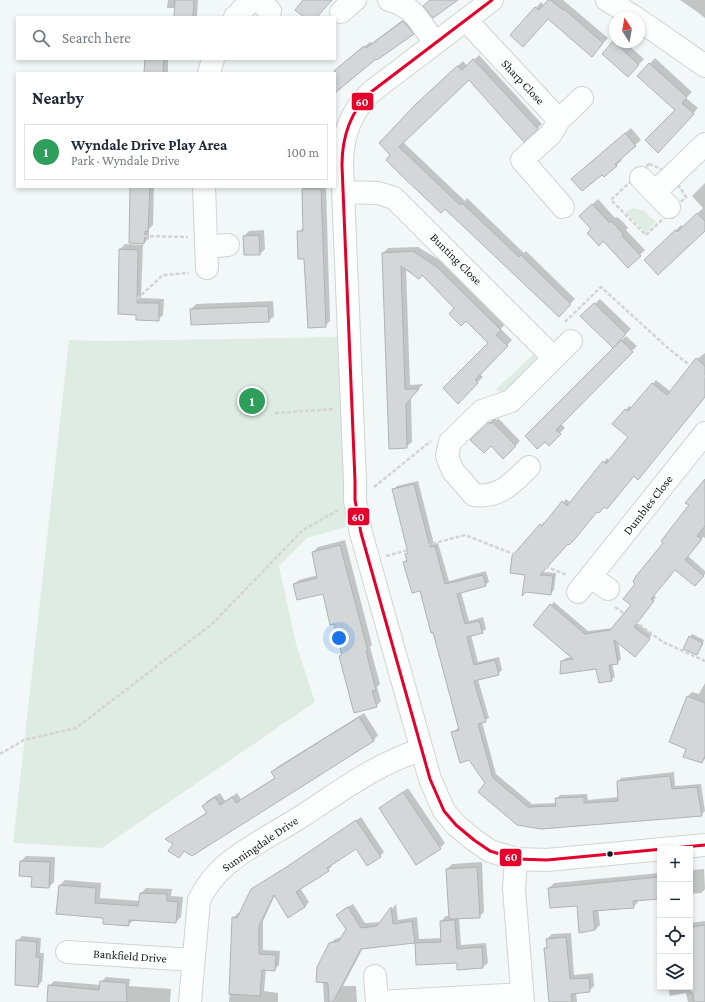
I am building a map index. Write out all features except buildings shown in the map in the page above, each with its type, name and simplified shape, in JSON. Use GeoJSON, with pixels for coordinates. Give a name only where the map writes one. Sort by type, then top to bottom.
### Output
{"type":"FeatureCollection","features":[{"type":"Feature","properties":{"kind":"street"},"geometry":{"type":"LineString","coordinates":[[236,16],[252,0]]}},
{"type":"Feature","properties":{"kind":"street"},"geometry":{"type":"LineString","coordinates":[[388,0],[407,7],[412,11],[435,43]]}},
{"type":"Feature","properties":{"kind":"street"},"geometry":{"type":"LineString","coordinates":[[492,0],[363,100],[339,140],[342,153],[344,192],[356,500],[361,533],[421,750],[436,797],[444,811],[456,826],[490,851],[516,859],[547,860],[705,844]]}},
{"type":"Feature","properties":{"kind":"street"},"geometry":{"type":"LineString","coordinates":[[607,0],[626,12]]}},
{"type":"Feature","properties":{"kind":"street","name":"Sharp Close"},"geometry":{"type":"LineString","coordinates":[[466,20],[559,120]]}},
{"type":"Feature","properties":{"kind":"street"},"geometry":{"type":"LineString","coordinates":[[645,24],[705,66]]}},
{"type":"Feature","properties":{"kind":"street"},"geometry":{"type":"LineString","coordinates":[[209,72],[213,60]]}},
{"type":"Feature","properties":{"kind":"street"},"geometry":{"type":"LineString","coordinates":[[563,207],[522,160],[551,134],[559,120],[582,98]]}},
{"type":"Feature","properties":{"kind":"street"},"geometry":{"type":"LineString","coordinates":[[655,192],[705,144]]}},
{"type":"Feature","properties":{"kind":"street"},"geometry":{"type":"LineString","coordinates":[[204,188],[207,268]]}},
{"type":"Feature","properties":{"kind":"street","name":"Bunting Close"},"geometry":{"type":"LineString","coordinates":[[344,192],[378,193],[394,198],[548,351]]}},
{"type":"Feature","properties":{"kind":"street"},"geometry":{"type":"LineString","coordinates":[[206,242],[228,245]]}},
{"type":"Feature","properties":{"kind":"street"},"geometry":{"type":"LineString","coordinates":[[529,467],[501,492],[492,496],[474,495],[453,471],[447,456],[450,442],[482,411],[511,401],[548,351],[571,341]]}},
{"type":"Feature","properties":{"kind":"street","name":"Dumbles Close"},"geometry":{"type":"LineString","coordinates":[[591,585],[705,433]]}},
{"type":"Feature","properties":{"kind":"street","name":"Sunningdale Drive"},"geometry":{"type":"LineString","coordinates":[[190,1002],[199,900],[206,887],[223,867],[241,854],[388,762],[421,750]]}},
{"type":"Feature","properties":{"kind":"street"},"geometry":{"type":"LineString","coordinates":[[375,976],[377,1002],[522,998],[514,889],[516,859]]}},
{"type":"Feature","properties":{"kind":"street","name":"Bankfield Drive"},"geometry":{"type":"LineString","coordinates":[[67,951],[193,960]]}},
{"type":"Feature","properties":{"kind":"path"},"geometry":{"type":"LineString","coordinates":[[144,236],[206,242]]}},
{"type":"Feature","properties":{"kind":"path"},"geometry":{"type":"LineString","coordinates":[[137,299],[162,275],[207,272],[207,268]]}},
{"type":"Feature","properties":{"kind":"path"},"geometry":{"type":"LineString","coordinates":[[548,351],[601,288],[653,335],[705,378]]}},
{"type":"Feature","properties":{"kind":"path"},"geometry":{"type":"LineString","coordinates":[[275,413],[352,408]]}},
{"type":"Feature","properties":{"kind":"path"},"geometry":{"type":"LineString","coordinates":[[0,754],[24,740],[76,728],[212,624],[303,530],[356,500],[394,472],[435,437]]}},
{"type":"Feature","properties":{"kind":"path"},"geometry":{"type":"LineString","coordinates":[[369,561],[465,535],[591,585],[611,591],[604,598],[663,642],[705,661]]}},
{"type":"Feature","properties":{"kind":"shaded area"},"geometry":{"type":"Polygon","coordinates":[[[633,208],[643,210],[656,222],[646,233],[625,212],[633,208]]]}},
{"type":"Feature","properties":{"kind":"shaded area"},"geometry":{"type":"Polygon","coordinates":[[[339,337],[346,527],[307,538],[279,566],[296,644],[315,702],[102,848],[13,843],[69,340],[104,341],[339,337]]]}},
{"type":"Feature","properties":{"kind":"shaded area"},"geometry":{"type":"Polygon","coordinates":[[[536,352],[539,360],[504,396],[496,389],[536,352]]]}},
{"type":"Feature","properties":{"kind":"transit line","name":"60"},"geometry":{"type":"LineString","coordinates":[[492,0],[371,92],[358,108],[346,135],[342,155],[342,165],[355,500],[361,533],[430,779],[444,811],[456,825],[490,851],[516,859],[547,860],[705,845]]}},
{"type":"Feature","properties":{"kind":"place","name":"Wyndale Drive Play Area"},"geometry":{"type":"Point","coordinates":[252,401]}}]}
